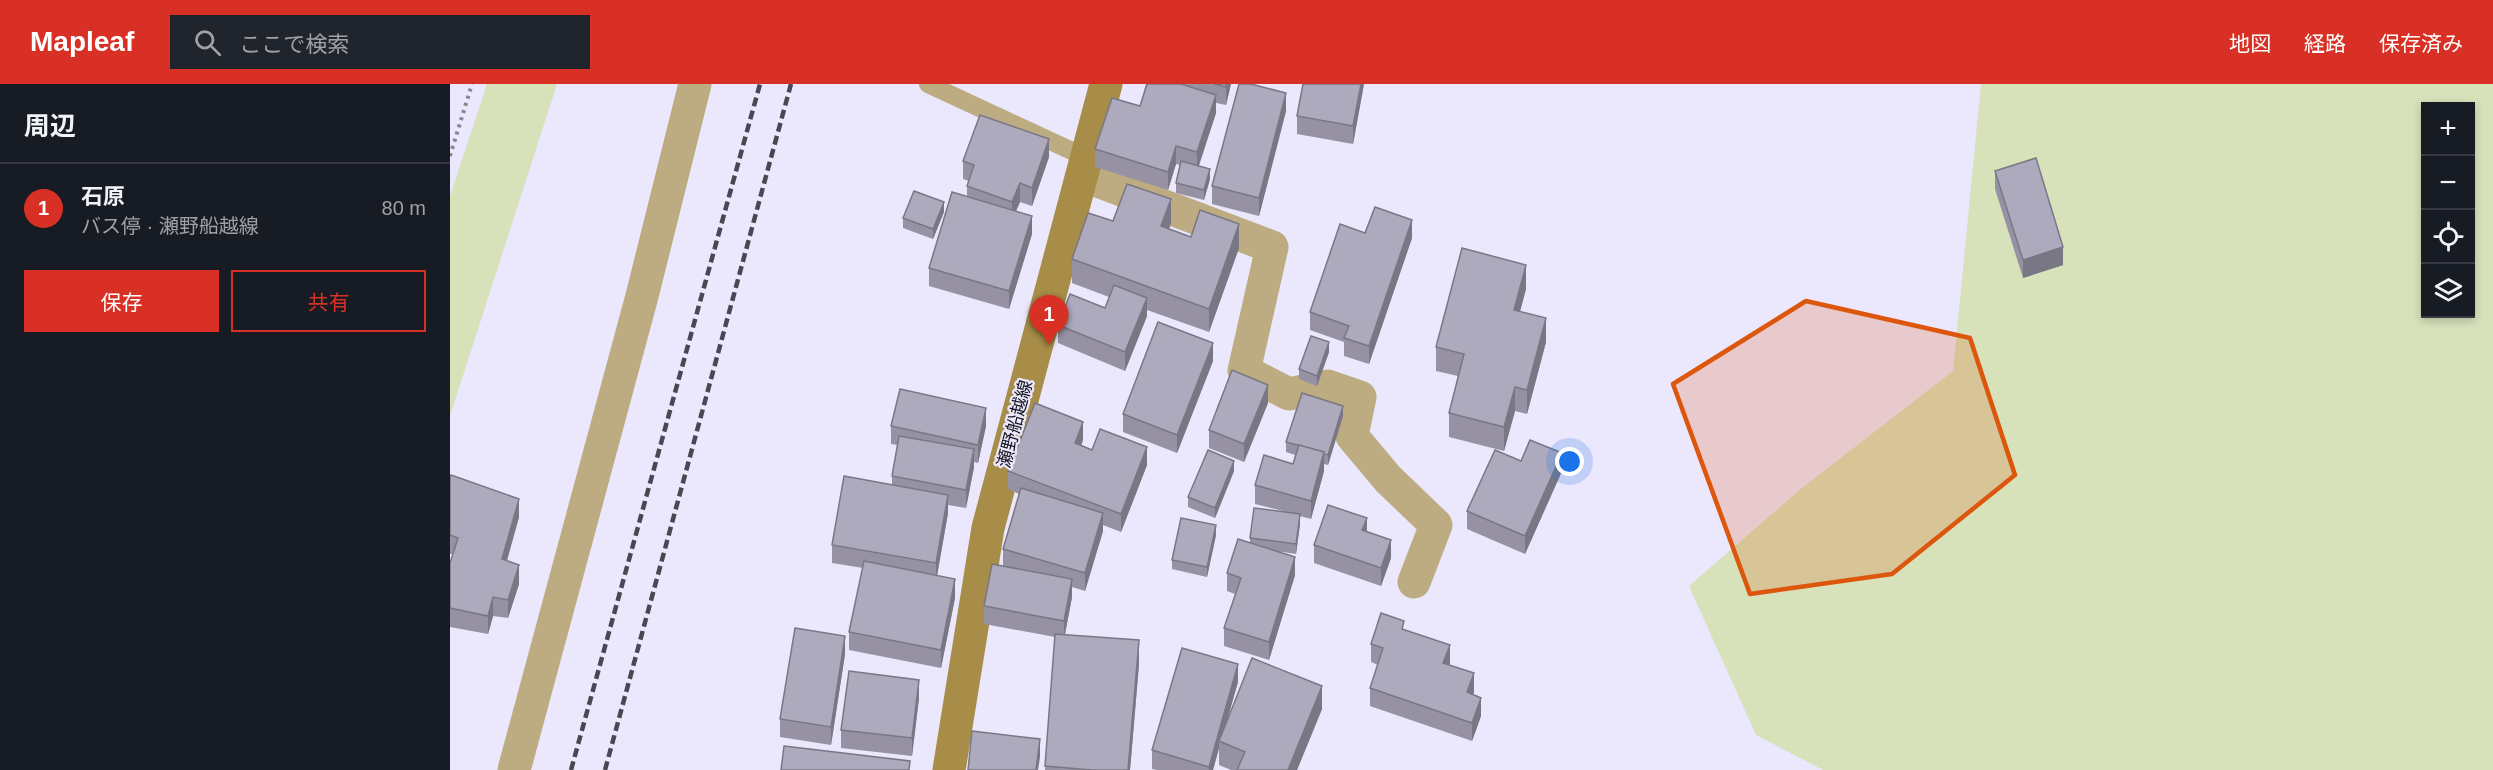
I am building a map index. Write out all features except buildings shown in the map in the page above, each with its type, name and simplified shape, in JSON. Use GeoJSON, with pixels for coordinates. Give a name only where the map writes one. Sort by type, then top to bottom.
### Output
{"type":"FeatureCollection","features":[{"type":"Feature","properties":{"kind":"main road","name":"瀬野船越線"},"geometry":{"type":"LineString","coordinates":[[949,770],[988,528],[1106,84]]}},
{"type":"Feature","properties":{"kind":"street"},"geometry":{"type":"LineString","coordinates":[[514,770],[642,296],[695,84]]}},
{"type":"Feature","properties":{"kind":"street"},"geometry":{"type":"LineString","coordinates":[[1084,166],[1272,248],[1244,371],[1289,394],[1328,386],[1360,397],[1352,435],[1388,479],[1436,525],[1414,582]]}},
{"type":"Feature","properties":{"kind":"lane"},"geometry":{"type":"LineString","coordinates":[[928,84],[1084,166]]}},
{"type":"Feature","properties":{"kind":"path"},"geometry":{"type":"LineString","coordinates":[[450,156],[472,84]]}},
{"type":"Feature","properties":{"kind":"highlighted area"},"geometry":{"type":"Polygon","coordinates":[[[1806,301],[1970,338],[2015,475],[1892,574],[1750,594],[1673,384],[1806,301]]]}},
{"type":"Feature","properties":{"kind":"green space"},"geometry":{"type":"Polygon","coordinates":[[[487,84],[557,84],[450,416],[450,196],[487,84]]]}},
{"type":"Feature","properties":{"kind":"green space"},"geometry":{"type":"Polygon","coordinates":[[[1981,84],[2493,84],[2493,770],[1823,770],[1756,735],[1689,586],[1802,488],[1953,371],[1981,84]]]}},
{"type":"Feature","properties":{"kind":"railway"},"geometry":{"type":"LineString","coordinates":[[571,770],[760,84]]}},
{"type":"Feature","properties":{"kind":"railway"},"geometry":{"type":"LineString","coordinates":[[605,770],[791,84]]}},
{"type":"Feature","properties":{"kind":"place","name":"石原"},"geometry":{"type":"Point","coordinates":[1049,345]}}]}
